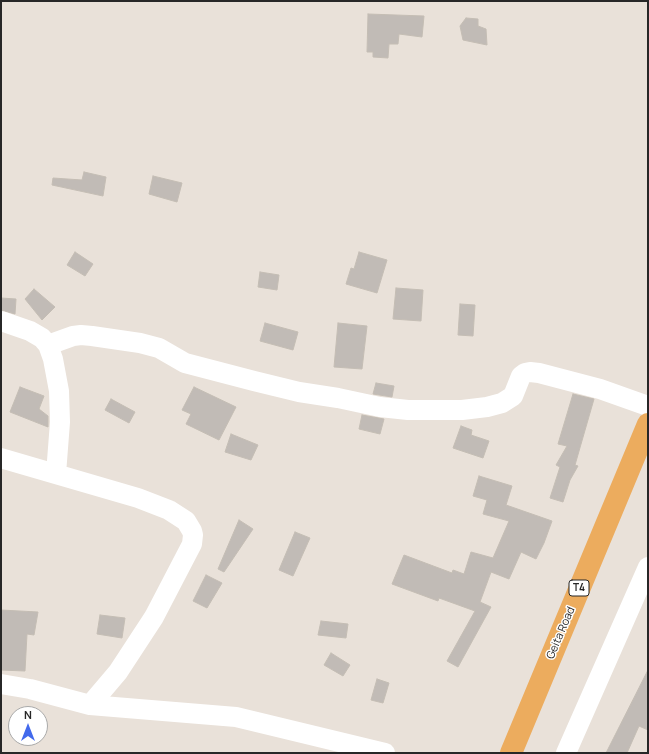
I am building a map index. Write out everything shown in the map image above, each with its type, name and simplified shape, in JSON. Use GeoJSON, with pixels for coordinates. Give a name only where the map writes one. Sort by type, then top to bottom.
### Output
{"type":"FeatureCollection","features":[{"type":"Feature","properties":{"kind":"highway","name":"Geita Road"},"geometry":{"type":"LineString","coordinates":[[511,753],[648,424]]}},
{"type":"Feature","properties":{"kind":"street"},"geometry":{"type":"LineString","coordinates":[[1,321],[30,331],[42,338],[48,345],[58,391],[60,422],[56,474]]}},
{"type":"Feature","properties":{"kind":"street"},"geometry":{"type":"LineString","coordinates":[[48,345],[73,336],[81,335],[140,343],[159,348],[185,363],[254,381],[299,392],[338,398],[380,407],[408,410],[462,410],[487,407],[502,403],[512,396],[521,376],[530,372],[600,389],[648,406]]}},
{"type":"Feature","properties":{"kind":"street"},"geometry":{"type":"LineString","coordinates":[[1,458],[138,498],[169,510],[186,521],[192,531],[192,544],[189,551],[154,617],[118,672],[90,705]]}},
{"type":"Feature","properties":{"kind":"street"},"geometry":{"type":"LineString","coordinates":[[566,753],[648,567]]}},
{"type":"Feature","properties":{"kind":"street"},"geometry":{"type":"LineString","coordinates":[[1,684],[30,689],[90,705],[236,717],[386,753]]}},
{"type":"Feature","properties":{"kind":"building"},"geometry":{"type":"Polygon","coordinates":[[[368,14],[424,16],[422,37],[399,34],[398,44],[389,44],[388,58],[373,57],[373,52],[367,52],[368,14]]]}},
{"type":"Feature","properties":{"kind":"building"},"geometry":{"type":"Polygon","coordinates":[[[466,18],[478,19],[478,26],[486,29],[487,45],[463,40],[460,26],[466,18]]]}},
{"type":"Feature","properties":{"kind":"building"},"geometry":{"type":"Polygon","coordinates":[[[84,172],[106,177],[103,196],[52,185],[53,178],[82,180],[84,172]]]}},
{"type":"Feature","properties":{"kind":"building"},"geometry":{"type":"Polygon","coordinates":[[[153,176],[182,183],[177,202],[149,194],[153,176]]]}},
{"type":"Feature","properties":{"kind":"building"},"geometry":{"type":"Polygon","coordinates":[[[75,252],[93,264],[85,276],[67,265],[75,252]]]}},
{"type":"Feature","properties":{"kind":"building"},"geometry":{"type":"Polygon","coordinates":[[[359,252],[387,260],[377,293],[346,284],[351,268],[354,269],[359,252]]]}},
{"type":"Feature","properties":{"kind":"building"},"geometry":{"type":"Polygon","coordinates":[[[260,272],[279,275],[277,290],[258,287],[260,272]]]}},
{"type":"Feature","properties":{"kind":"building"},"geometry":{"type":"Polygon","coordinates":[[[396,288],[423,290],[421,321],[393,319],[396,288]]]}},
{"type":"Feature","properties":{"kind":"building"},"geometry":{"type":"Polygon","coordinates":[[[34,289],[55,307],[42,320],[25,299],[34,289]]]}},
{"type":"Feature","properties":{"kind":"building"},"geometry":{"type":"Polygon","coordinates":[[[1,298],[16,299],[15,314],[1,310],[1,298]]]}},
{"type":"Feature","properties":{"kind":"building"},"geometry":{"type":"Polygon","coordinates":[[[460,304],[475,305],[473,336],[458,335],[460,304]]]}},
{"type":"Feature","properties":{"kind":"building"},"geometry":{"type":"Polygon","coordinates":[[[265,323],[298,332],[293,350],[260,341],[265,323]]]}},
{"type":"Feature","properties":{"kind":"building"},"geometry":{"type":"Polygon","coordinates":[[[338,323],[367,326],[362,369],[334,367],[338,323]]]}},
{"type":"Feature","properties":{"kind":"building"},"geometry":{"type":"Polygon","coordinates":[[[376,383],[394,386],[392,397],[373,394],[376,383]]]}},
{"type":"Feature","properties":{"kind":"building"},"geometry":{"type":"Polygon","coordinates":[[[20,387],[44,396],[39,409],[48,416],[48,427],[10,412],[20,387]]]}},
{"type":"Feature","properties":{"kind":"building"},"geometry":{"type":"Polygon","coordinates":[[[194,387],[236,407],[219,440],[186,424],[191,414],[182,410],[194,387]]]}},
{"type":"Feature","properties":{"kind":"building"},"geometry":{"type":"Polygon","coordinates":[[[573,394],[594,399],[575,465],[578,466],[570,480],[563,502],[550,498],[560,467],[556,465],[567,446],[558,444],[573,394]]]}},
{"type":"Feature","properties":{"kind":"building"},"geometry":{"type":"Polygon","coordinates":[[[111,399],[135,412],[129,423],[105,410],[111,399]]]}},
{"type":"Feature","properties":{"kind":"building"},"geometry":{"type":"Polygon","coordinates":[[[362,415],[384,419],[380,434],[359,429],[362,415]]]}},
{"type":"Feature","properties":{"kind":"building"},"geometry":{"type":"Polygon","coordinates":[[[461,426],[472,430],[471,435],[489,441],[483,458],[453,448],[461,426]]]}},
{"type":"Feature","properties":{"kind":"building"},"geometry":{"type":"Polygon","coordinates":[[[231,434],[258,445],[251,460],[225,452],[231,434]]]}},
{"type":"Feature","properties":{"kind":"building"},"geometry":{"type":"Polygon","coordinates":[[[479,476],[512,486],[506,505],[552,521],[536,559],[521,552],[509,579],[491,572],[480,602],[491,607],[458,667],[447,661],[475,611],[439,598],[438,601],[392,584],[404,555],[452,573],[453,570],[464,574],[471,552],[493,558],[509,521],[483,514],[487,500],[473,496],[479,476]]]}},
{"type":"Feature","properties":{"kind":"building"},"geometry":{"type":"Polygon","coordinates":[[[239,520],[253,529],[224,572],[218,569],[239,520]]]}},
{"type":"Feature","properties":{"kind":"building"},"geometry":{"type":"Polygon","coordinates":[[[295,532],[310,538],[293,576],[279,570],[295,532]]]}},
{"type":"Feature","properties":{"kind":"building"},"geometry":{"type":"Polygon","coordinates":[[[206,575],[222,583],[207,608],[193,601],[206,575]]]}},
{"type":"Feature","properties":{"kind":"building"},"geometry":{"type":"Polygon","coordinates":[[[1,610],[38,612],[34,635],[27,634],[25,671],[1,670],[1,610]]]}},
{"type":"Feature","properties":{"kind":"building"},"geometry":{"type":"Polygon","coordinates":[[[100,615],[125,618],[122,638],[97,634],[100,615]]]}},
{"type":"Feature","properties":{"kind":"building"},"geometry":{"type":"Polygon","coordinates":[[[321,621],[348,624],[346,638],[318,635],[321,621]]]}},
{"type":"Feature","properties":{"kind":"building"},"geometry":{"type":"Polygon","coordinates":[[[331,653],[350,665],[343,676],[324,665],[331,653]]]}},
{"type":"Feature","properties":{"kind":"building"},"geometry":{"type":"Polygon","coordinates":[[[648,670],[648,730],[639,726],[627,753],[606,753],[648,670]]]}},
{"type":"Feature","properties":{"kind":"building"},"geometry":{"type":"Polygon","coordinates":[[[377,679],[389,683],[383,703],[371,700],[377,679]]]}}]}
